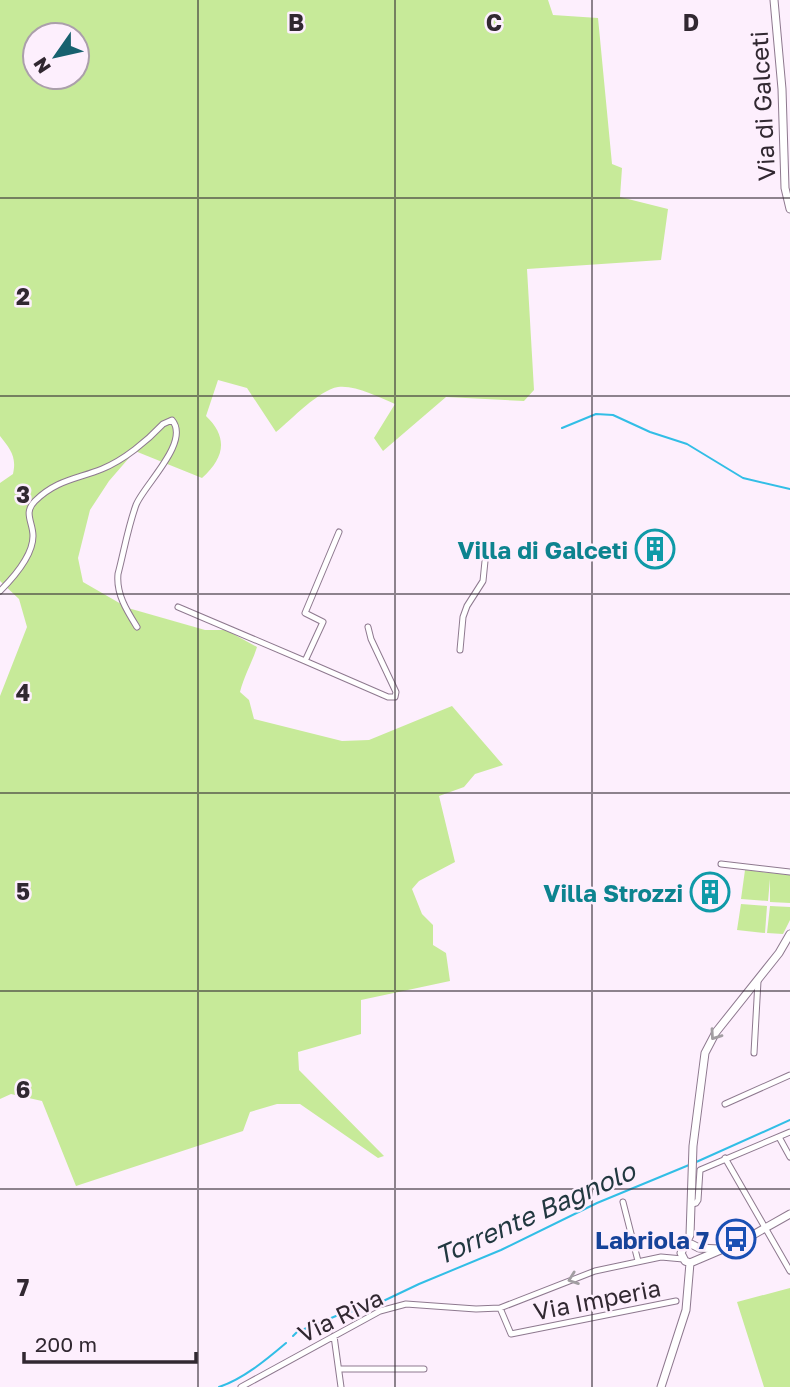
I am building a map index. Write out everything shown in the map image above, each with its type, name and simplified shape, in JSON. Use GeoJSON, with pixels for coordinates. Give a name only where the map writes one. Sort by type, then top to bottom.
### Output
{"type":"FeatureCollection","features":[{"type":"Feature","properties":{"kind":"street","name":"Via di Galceti"},"geometry":{"type":"LineString","coordinates":[[774,0],[782,89],[785,188],[790,209]]}},
{"type":"Feature","properties":{"kind":"street"},"geometry":{"type":"LineString","coordinates":[[0,591],[24,561],[33,538],[28,515],[30,506],[37,498],[66,480],[115,462],[163,424],[172,421],[176,428],[172,447],[163,467],[136,503],[118,574],[117,584],[121,597],[137,627]]}},
{"type":"Feature","properties":{"kind":"street"},"geometry":{"type":"LineString","coordinates":[[305,661],[323,621],[305,613],[339,532]]}},
{"type":"Feature","properties":{"kind":"street"},"geometry":{"type":"LineString","coordinates":[[460,650],[463,617],[483,581],[486,551]]}},
{"type":"Feature","properties":{"kind":"street"},"geometry":{"type":"LineString","coordinates":[[178,607],[388,697],[395,697],[396,692],[368,627]]}},
{"type":"Feature","properties":{"kind":"street"},"geometry":{"type":"LineString","coordinates":[[721,864],[790,872]]}},
{"type":"Feature","properties":{"kind":"street"},"geometry":{"type":"LineString","coordinates":[[661,1387],[686,1310],[685,1254],[690,1235],[696,1111],[705,1053],[716,1032],[758,981],[790,934]]}},
{"type":"Feature","properties":{"kind":"street"},"geometry":{"type":"LineString","coordinates":[[754,1053],[758,981]]}},
{"type":"Feature","properties":{"kind":"street"},"geometry":{"type":"LineString","coordinates":[[725,1104],[790,1075]]}},
{"type":"Feature","properties":{"kind":"street"},"geometry":{"type":"LineString","coordinates":[[692,1204],[698,1200],[701,1170],[790,1132]]}},
{"type":"Feature","properties":{"kind":"street"},"geometry":{"type":"LineString","coordinates":[[779,1137],[790,1157]]}},
{"type":"Feature","properties":{"kind":"street"},"geometry":{"type":"LineString","coordinates":[[725,1158],[790,1271]]}},
{"type":"Feature","properties":{"kind":"street"},"geometry":{"type":"LineString","coordinates":[[623,1202],[638,1261]]}},
{"type":"Feature","properties":{"kind":"street"},"geometry":{"type":"LineString","coordinates":[[685,1254],[699,1258],[790,1214]]}},
{"type":"Feature","properties":{"kind":"street"},"geometry":{"type":"LineString","coordinates":[[685,1254],[691,1244],[699,1248],[722,1249]]}},
{"type":"Feature","properties":{"kind":"street"},"geometry":{"type":"LineString","coordinates":[[699,1248],[699,1258]]}},
{"type":"Feature","properties":{"kind":"street","name":"Via Riva"},"geometry":{"type":"LineString","coordinates":[[242,1387],[380,1311],[406,1304],[500,1308],[595,1271],[685,1254]]}},
{"type":"Feature","properties":{"kind":"street","name":"Via Imperia"},"geometry":{"type":"LineString","coordinates":[[500,1308],[511,1334],[676,1301]]}},
{"type":"Feature","properties":{"kind":"street"},"geometry":{"type":"LineString","coordinates":[[334,1336],[341,1387]]}},
{"type":"Feature","properties":{"kind":"street"},"geometry":{"type":"LineString","coordinates":[[338,1369],[424,1369]]}},
{"type":"Feature","properties":{"kind":"green space"},"geometry":{"type":"Polygon","coordinates":[[[0,0],[548,0],[553,15],[598,18],[612,164],[622,168],[620,197],[668,209],[661,260],[527,269],[534,390],[524,401],[446,397],[383,451],[374,438],[395,404],[367,392],[338,387],[314,399],[276,432],[247,388],[218,380],[206,416],[221,440],[215,463],[202,478],[135,451],[109,481],[90,510],[78,558],[83,582],[128,608],[205,630],[226,630],[257,647],[240,692],[249,700],[254,719],[342,741],[369,740],[452,706],[503,765],[475,774],[464,787],[439,796],[455,862],[419,881],[412,889],[422,914],[433,925],[433,945],[446,953],[450,981],[361,1000],[361,1034],[298,1052],[299,1070],[384,1156],[378,1158],[300,1104],[277,1104],[250,1112],[243,1131],[76,1186],[42,1101],[11,1094],[0,1099],[0,696],[27,627],[19,599],[0,581],[0,483],[13,474],[14,462],[10,449],[0,436],[0,0]]]}},
{"type":"Feature","properties":{"kind":"green space"},"geometry":{"type":"Polygon","coordinates":[[[745,870],[790,875],[790,903],[770,902],[770,879],[768,901],[741,899],[745,870]]]}},
{"type":"Feature","properties":{"kind":"green space"},"geometry":{"type":"Polygon","coordinates":[[[741,904],[767,906],[765,933],[737,930],[741,904]]]}},
{"type":"Feature","properties":{"kind":"green space"},"geometry":{"type":"Polygon","coordinates":[[[770,906],[790,907],[790,920],[783,934],[767,933],[770,906]]]}},
{"type":"Feature","properties":{"kind":"green space"},"geometry":{"type":"Polygon","coordinates":[[[790,1288],[790,1387],[764,1387],[737,1302],[790,1288]]]}},
{"type":"Feature","properties":{"kind":"waterway"},"geometry":{"type":"LineString","coordinates":[[562,428],[596,414],[613,415],[650,432],[687,444],[743,478],[790,489]]}},
{"type":"Feature","properties":{"kind":"waterway","name":"Torrente Bagnolo"},"geometry":{"type":"LineString","coordinates":[[694,1163],[790,1120]]}},
{"type":"Feature","properties":{"kind":"waterway","name":"Torrente Bagnolo"},"geometry":{"type":"LineString","coordinates":[[293,1336],[336,1316],[377,1304],[501,1250],[597,1203],[689,1165]]}},
{"type":"Feature","properties":{"kind":"waterway","name":"Torrente Bagnolo"},"geometry":{"type":"LineString","coordinates":[[219,1387],[245,1374],[286,1343]]}},
{"type":"Feature","properties":{"kind":"place","name":"Villa di Galceti"},"geometry":{"type":"Point","coordinates":[655,549]}},
{"type":"Feature","properties":{"kind":"place","name":"Villa Strozzi"},"geometry":{"type":"Point","coordinates":[710,892]}},
{"type":"Feature","properties":{"kind":"place","name":"Labriola 7"},"geometry":{"type":"Point","coordinates":[736,1239]}}]}
